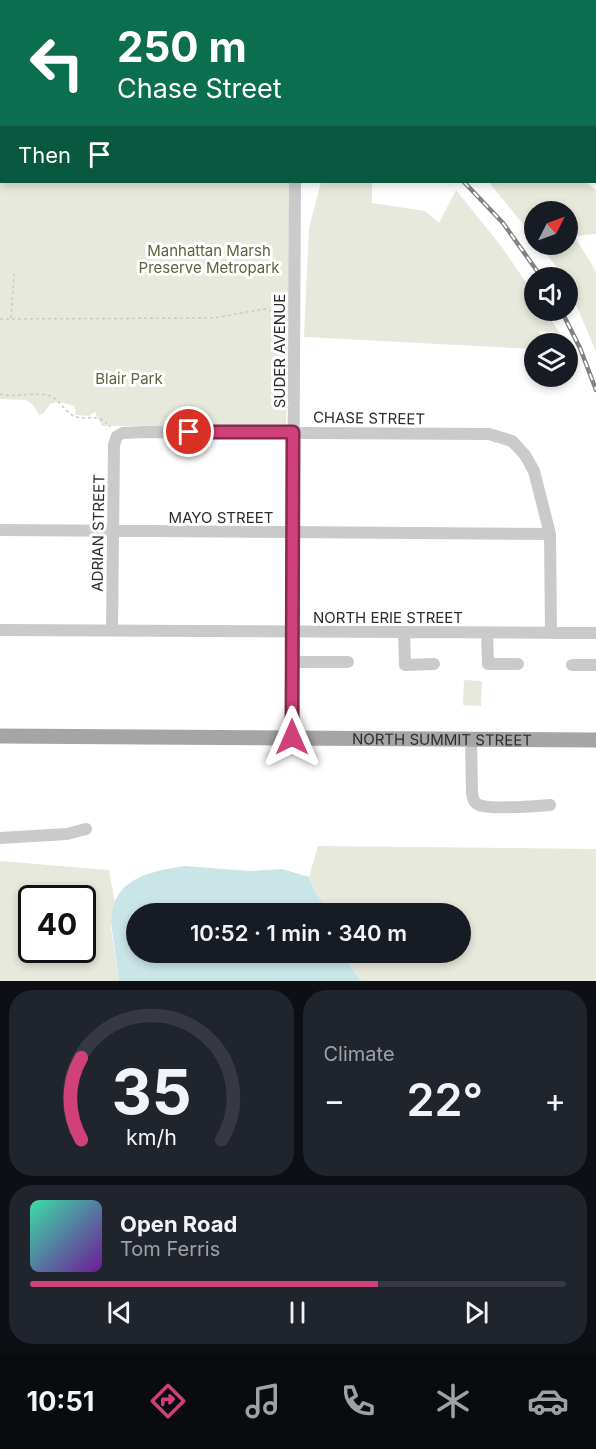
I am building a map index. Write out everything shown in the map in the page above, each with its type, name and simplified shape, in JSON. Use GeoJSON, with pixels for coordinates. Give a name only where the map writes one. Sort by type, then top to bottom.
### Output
{"type":"FeatureCollection","features":[{"type":"Feature","properties":{"kind":"main road","name":"NORTH SUMMIT STREET"},"geometry":{"type":"LineString","coordinates":[[0,736],[596,740]]}},
{"type":"Feature","properties":{"kind":"street","name":"SUDER AVENUE"},"geometry":{"type":"LineString","coordinates":[[292,737],[295,183]]}},
{"type":"Feature","properties":{"kind":"street","name":"CHASE STREET"},"geometry":{"type":"LineString","coordinates":[[117,436],[134,432],[489,435],[512,441],[525,455],[534,471],[550,534]]}},
{"type":"Feature","properties":{"kind":"street","name":"ADRIAN STREET"},"geometry":{"type":"LineString","coordinates":[[112,630],[114,445],[117,436]]}},
{"type":"Feature","properties":{"kind":"street","name":"MAYO STREET"},"geometry":{"type":"LineString","coordinates":[[0,530],[550,534]]}},
{"type":"Feature","properties":{"kind":"street"},"geometry":{"type":"LineString","coordinates":[[550,534],[551,633]]}},
{"type":"Feature","properties":{"kind":"street","name":"NORTH ERIE STREET"},"geometry":{"type":"LineString","coordinates":[[0,630],[596,633]]}},
{"type":"Feature","properties":{"kind":"street"},"geometry":{"type":"LineString","coordinates":[[404,632],[405,664],[434,664]]}},
{"type":"Feature","properties":{"kind":"street"},"geometry":{"type":"LineString","coordinates":[[487,633],[488,664],[518,664]]}},
{"type":"Feature","properties":{"kind":"street"},"geometry":{"type":"LineString","coordinates":[[292,662],[348,662]]}},
{"type":"Feature","properties":{"kind":"street"},"geometry":{"type":"LineString","coordinates":[[572,665],[596,665]]}},
{"type":"Feature","properties":{"kind":"street"},"geometry":{"type":"LineString","coordinates":[[471,739],[473,801],[478,805],[492,807],[550,805]]}},
{"type":"Feature","properties":{"kind":"street"},"geometry":{"type":"LineString","coordinates":[[0,838],[67,834],[86,829]]}},
{"type":"Feature","properties":{"kind":"path"},"geometry":{"type":"LineString","coordinates":[[11,319],[14,274]]}},
{"type":"Feature","properties":{"kind":"path"},"geometry":{"type":"LineString","coordinates":[[0,319],[213,318],[264,309],[286,315]]}},
{"type":"Feature","properties":{"kind":"path"},"geometry":{"type":"LineString","coordinates":[[0,394],[51,396],[73,416],[102,419],[117,436]]}},
{"type":"Feature","properties":{"kind":"green space","name":"Manhattan Marsh Preserve Metropark"},"geometry":{"type":"Polygon","coordinates":[[[0,183],[295,183],[294,319],[288,320],[286,426],[102,426],[95,412],[89,416],[75,415],[76,409],[72,405],[57,402],[50,404],[44,413],[39,415],[33,405],[26,400],[0,399],[0,183]]]}},
{"type":"Feature","properties":{"kind":"green space"},"geometry":{"type":"Polygon","coordinates":[[[321,183],[372,183],[372,203],[425,211],[439,223],[456,190],[501,246],[524,279],[524,321],[552,321],[560,333],[540,331],[540,333],[524,333],[524,348],[304,337],[309,228],[321,183]]]}},
{"type":"Feature","properties":{"kind":"green space"},"geometry":{"type":"Polygon","coordinates":[[[490,183],[586,183],[596,190],[596,234],[578,236],[578,201],[524,201],[524,226],[490,183]]]}},
{"type":"Feature","properties":{"kind":"green space"},"geometry":{"type":"Polygon","coordinates":[[[578,242],[596,271],[596,352],[578,309],[578,267],[557,267],[547,255],[578,255],[578,242]]]}},
{"type":"Feature","properties":{"kind":"green space"},"geometry":{"type":"Polygon","coordinates":[[[464,680],[482,681],[481,706],[463,705],[464,680]]]}},
{"type":"Feature","properties":{"kind":"green space"},"geometry":{"type":"Polygon","coordinates":[[[318,846],[596,849],[596,981],[361,981],[348,963],[471,963],[471,903],[324,903],[316,894],[309,877],[318,846]]]}},
{"type":"Feature","properties":{"kind":"green space"},"geometry":{"type":"Polygon","coordinates":[[[0,861],[109,870],[115,903],[111,928],[119,981],[0,981],[0,861]]]}},
{"type":"Feature","properties":{"kind":"water"},"geometry":{"type":"Polygon","coordinates":[[[185,866],[250,871],[282,869],[309,877],[316,894],[324,903],[126,903],[126,963],[348,963],[361,981],[119,981],[112,930],[112,913],[116,900],[123,889],[132,882],[156,872],[185,866]]]}},
{"type":"Feature","properties":{"kind":"railway"},"geometry":{"type":"LineString","coordinates":[[465,183],[503,223],[534,267]]}},
{"type":"Feature","properties":{"kind":"railway"},"geometry":{"type":"LineString","coordinates":[[566,321],[596,390]]}},
{"type":"Feature","properties":{"kind":"route"},"geometry":{"type":"LineString","coordinates":[[189,432],[293,432],[292,737]]}},
{"type":"Feature","properties":{"kind":"park label","name":"Blair Park"},"geometry":{"type":"Point","coordinates":[129,378]}}]}
